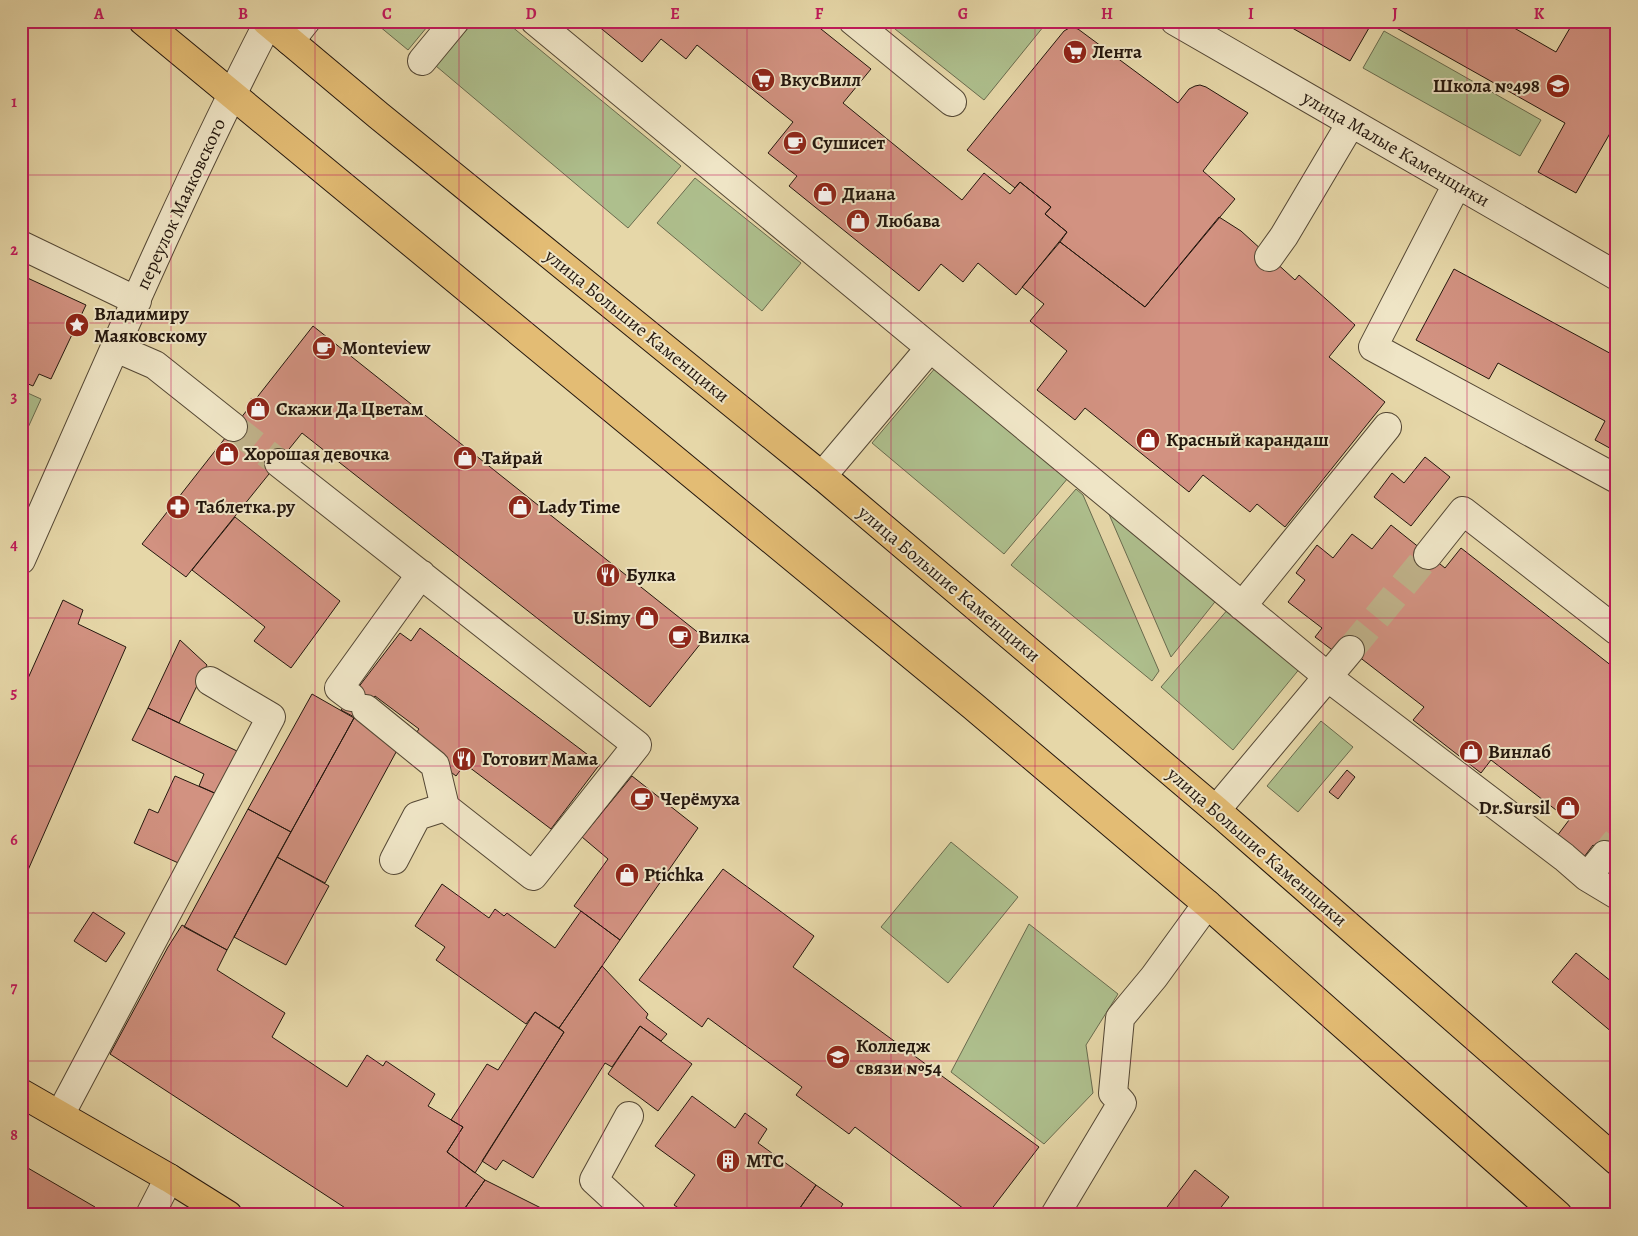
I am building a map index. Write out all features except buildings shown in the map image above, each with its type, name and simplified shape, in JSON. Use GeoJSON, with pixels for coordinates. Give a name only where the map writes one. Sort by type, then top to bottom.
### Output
{"type":"FeatureCollection","features":[{"type":"Feature","properties":{"kind":"main road"},"geometry":{"type":"LineString","coordinates":[[143,21],[973,706],[1207,904],[1558,1215]]}},
{"type":"Feature","properties":{"kind":"main road","name":"улица Большие Каменщики"},"geometry":{"type":"LineString","coordinates":[[267,22],[298,31],[393,127],[822,476],[1216,810],[1617,1161]]}},
{"type":"Feature","properties":{"kind":"main road"},"geometry":{"type":"LineString","coordinates":[[21,1093],[169,1178],[228,1215]]}},
{"type":"Feature","properties":{"kind":"street"},"geometry":{"type":"LineString","coordinates":[[422,60],[455,21]]}},
{"type":"Feature","properties":{"kind":"street"},"geometry":{"type":"LineString","coordinates":[[535,21],[1328,677],[1564,857],[1587,877],[1617,895]]}},
{"type":"Feature","properties":{"kind":"street"},"geometry":{"type":"LineString","coordinates":[[853,21],[952,102]]}},
{"type":"Feature","properties":{"kind":"street","name":"улица Малые Каменщики"},"geometry":{"type":"LineString","coordinates":[[1175,21],[1617,276]]}},
{"type":"Feature","properties":{"kind":"street","name":"улица Большие Каменщики"},"geometry":{"type":"LineString","coordinates":[[231,94],[267,22]]}},
{"type":"Feature","properties":{"kind":"street","name":"переулок Маяковского"},"geometry":{"type":"LineString","coordinates":[[21,560],[136,301],[231,94]]}},
{"type":"Feature","properties":{"kind":"street"},"geometry":{"type":"LineString","coordinates":[[1269,257],[1284,236],[1351,123]]}},
{"type":"Feature","properties":{"kind":"street"},"geometry":{"type":"LineString","coordinates":[[1457,184],[1373,346],[1617,479]]}},
{"type":"Feature","properties":{"kind":"street"},"geometry":{"type":"LineString","coordinates":[[21,246],[136,301]]}},
{"type":"Feature","properties":{"kind":"street"},"geometry":{"type":"LineString","coordinates":[[116,348],[155,365],[233,427]]}},
{"type":"Feature","properties":{"kind":"street"},"geometry":{"type":"LineString","coordinates":[[822,476],[930,348]]}},
{"type":"Feature","properties":{"kind":"street"},"geometry":{"type":"LineString","coordinates":[[1242,606],[1387,427]]}},
{"type":"Feature","properties":{"kind":"street"},"geometry":{"type":"LineString","coordinates":[[278,463],[421,574],[637,745],[533,876],[445,807],[435,765],[338,688],[421,574]]}},
{"type":"Feature","properties":{"kind":"street"},"geometry":{"type":"LineString","coordinates":[[1428,555],[1463,511],[1617,631]]}},
{"type":"Feature","properties":{"kind":"street"},"geometry":{"type":"LineString","coordinates":[[1216,810],[1350,650]]}},
{"type":"Feature","properties":{"kind":"street"},"geometry":{"type":"LineString","coordinates":[[60,1115],[271,717],[210,681]]}},
{"type":"Feature","properties":{"kind":"street"},"geometry":{"type":"LineString","coordinates":[[394,860],[417,816],[445,807]]}},
{"type":"Feature","properties":{"kind":"street"},"geometry":{"type":"LineString","coordinates":[[1587,877],[1605,855]]}},
{"type":"Feature","properties":{"kind":"street"},"geometry":{"type":"LineString","coordinates":[[1055,1215],[1122,1103],[1113,1093],[1120,1018],[1154,977],[1207,904]]}},
{"type":"Feature","properties":{"kind":"street"},"geometry":{"type":"LineString","coordinates":[[629,1116],[594,1180],[632,1215]]}},
{"type":"Feature","properties":{"kind":"street"},"geometry":{"type":"LineString","coordinates":[[150,1215],[169,1178]]}},
{"type":"Feature","properties":{"kind":"green space"},"geometry":{"type":"Polygon","coordinates":[[[373,21],[432,21],[408,50],[373,21]]]}},
{"type":"Feature","properties":{"kind":"green space"},"geometry":{"type":"Polygon","coordinates":[[[474,21],[505,21],[681,166],[628,228],[436,66],[474,21]]]}},
{"type":"Feature","properties":{"kind":"green space"},"geometry":{"type":"Polygon","coordinates":[[[885,21],[1048,21],[984,100],[885,21]]]}},
{"type":"Feature","properties":{"kind":"green space"},"geometry":{"type":"Polygon","coordinates":[[[1384,31],[1541,120],[1520,156],[1363,68],[1384,31]]]}},
{"type":"Feature","properties":{"kind":"green space"},"geometry":{"type":"Polygon","coordinates":[[[695,178],[801,263],[762,311],[657,223],[695,178]]]}},
{"type":"Feature","properties":{"kind":"green space"},"geometry":{"type":"Polygon","coordinates":[[[936,367],[1068,478],[1004,554],[872,443],[936,367]]]}},
{"type":"Feature","properties":{"kind":"green space"},"geometry":{"type":"Polygon","coordinates":[[[21,390],[41,399],[21,443],[21,390]]]}},
{"type":"Feature","properties":{"kind":"green space"},"geometry":{"type":"Polygon","coordinates":[[[1076,489],[1083,495],[1159,671],[1152,681],[1011,565],[1076,489]]]}},
{"type":"Feature","properties":{"kind":"green space"},"geometry":{"type":"Polygon","coordinates":[[[1105,505],[1218,598],[1171,657],[1105,505]]]}},
{"type":"Feature","properties":{"kind":"green space"},"geometry":{"type":"Polygon","coordinates":[[[1229,608],[1301,667],[1233,750],[1161,687],[1229,608]]]}},
{"type":"Feature","properties":{"kind":"green space"},"geometry":{"type":"Polygon","coordinates":[[[1321,721],[1353,747],[1298,812],[1267,786],[1321,721]]]}},
{"type":"Feature","properties":{"kind":"green space"},"geometry":{"type":"Polygon","coordinates":[[[951,842],[1018,897],[948,983],[881,927],[951,842]]]}},
{"type":"Feature","properties":{"kind":"green space"},"geometry":{"type":"Polygon","coordinates":[[[1029,924],[1118,994],[1086,1045],[1093,1093],[1044,1144],[951,1072],[1029,924]]]}},
{"type":"Feature","properties":{"kind":"tunnel"},"geometry":{"type":"LineString","coordinates":[[233,427],[279,463]]}},
{"type":"Feature","properties":{"kind":"tunnel"},"geometry":{"type":"LineString","coordinates":[[1350,650],[1428,555]]}},
{"type":"Feature","properties":{"kind":"tunnel"},"geometry":{"type":"LineString","coordinates":[[1605,855],[1617,840]]}},
{"type":"Feature","properties":{"kind":"place","name":"Лента"},"geometry":{"type":"Point","coordinates":[1075,52]}},
{"type":"Feature","properties":{"kind":"place","name":"ВкусВилл"},"geometry":{"type":"Point","coordinates":[763,80]}},
{"type":"Feature","properties":{"kind":"place","name":"Школа №498"},"geometry":{"type":"Point","coordinates":[1558,86]}},
{"type":"Feature","properties":{"kind":"place","name":"Сушисет"},"geometry":{"type":"Point","coordinates":[795,143]}},
{"type":"Feature","properties":{"kind":"place","name":"Диана"},"geometry":{"type":"Point","coordinates":[825,194]}},
{"type":"Feature","properties":{"kind":"place","name":"Любава"},"geometry":{"type":"Point","coordinates":[858,221]}},
{"type":"Feature","properties":{"kind":"place","name":"Владимиру Маяковскому"},"geometry":{"type":"Point","coordinates":[77,325]}},
{"type":"Feature","properties":{"kind":"place","name":"Monteview"},"geometry":{"type":"Point","coordinates":[324,348]}},
{"type":"Feature","properties":{"kind":"place","name":"Скажи Да Цветам"},"geometry":{"type":"Point","coordinates":[258,409]}},
{"type":"Feature","properties":{"kind":"place","name":"Красный карандаш"},"geometry":{"type":"Point","coordinates":[1148,440]}},
{"type":"Feature","properties":{"kind":"place","name":"Хорошая девочка"},"geometry":{"type":"Point","coordinates":[227,454]}},
{"type":"Feature","properties":{"kind":"place","name":"Тайрай"},"geometry":{"type":"Point","coordinates":[465,458]}},
{"type":"Feature","properties":{"kind":"place","name":"Таблетка.ру"},"geometry":{"type":"Point","coordinates":[178,507]}},
{"type":"Feature","properties":{"kind":"place","name":"Lady Time"},"geometry":{"type":"Point","coordinates":[520,507]}},
{"type":"Feature","properties":{"kind":"place","name":"Булка"},"geometry":{"type":"Point","coordinates":[608,575]}},
{"type":"Feature","properties":{"kind":"place","name":"U.Simy"},"geometry":{"type":"Point","coordinates":[647,618]}},
{"type":"Feature","properties":{"kind":"place","name":"Вилка"},"geometry":{"type":"Point","coordinates":[680,637]}},
{"type":"Feature","properties":{"kind":"place","name":"Винлаб"},"geometry":{"type":"Point","coordinates":[1471,752]}},
{"type":"Feature","properties":{"kind":"place","name":"Готовит Мама"},"geometry":{"type":"Point","coordinates":[464,759]}},
{"type":"Feature","properties":{"kind":"place","name":"Черёмуха"},"geometry":{"type":"Point","coordinates":[642,799]}},
{"type":"Feature","properties":{"kind":"place","name":"Dr.Sursil"},"geometry":{"type":"Point","coordinates":[1568,808]}},
{"type":"Feature","properties":{"kind":"place","name":"Ptichka"},"geometry":{"type":"Point","coordinates":[627,875]}},
{"type":"Feature","properties":{"kind":"place","name":"Колледж связи №54"},"geometry":{"type":"Point","coordinates":[838,1057]}},
{"type":"Feature","properties":{"kind":"place","name":"МТС"},"geometry":{"type":"Point","coordinates":[728,1161]}}]}
